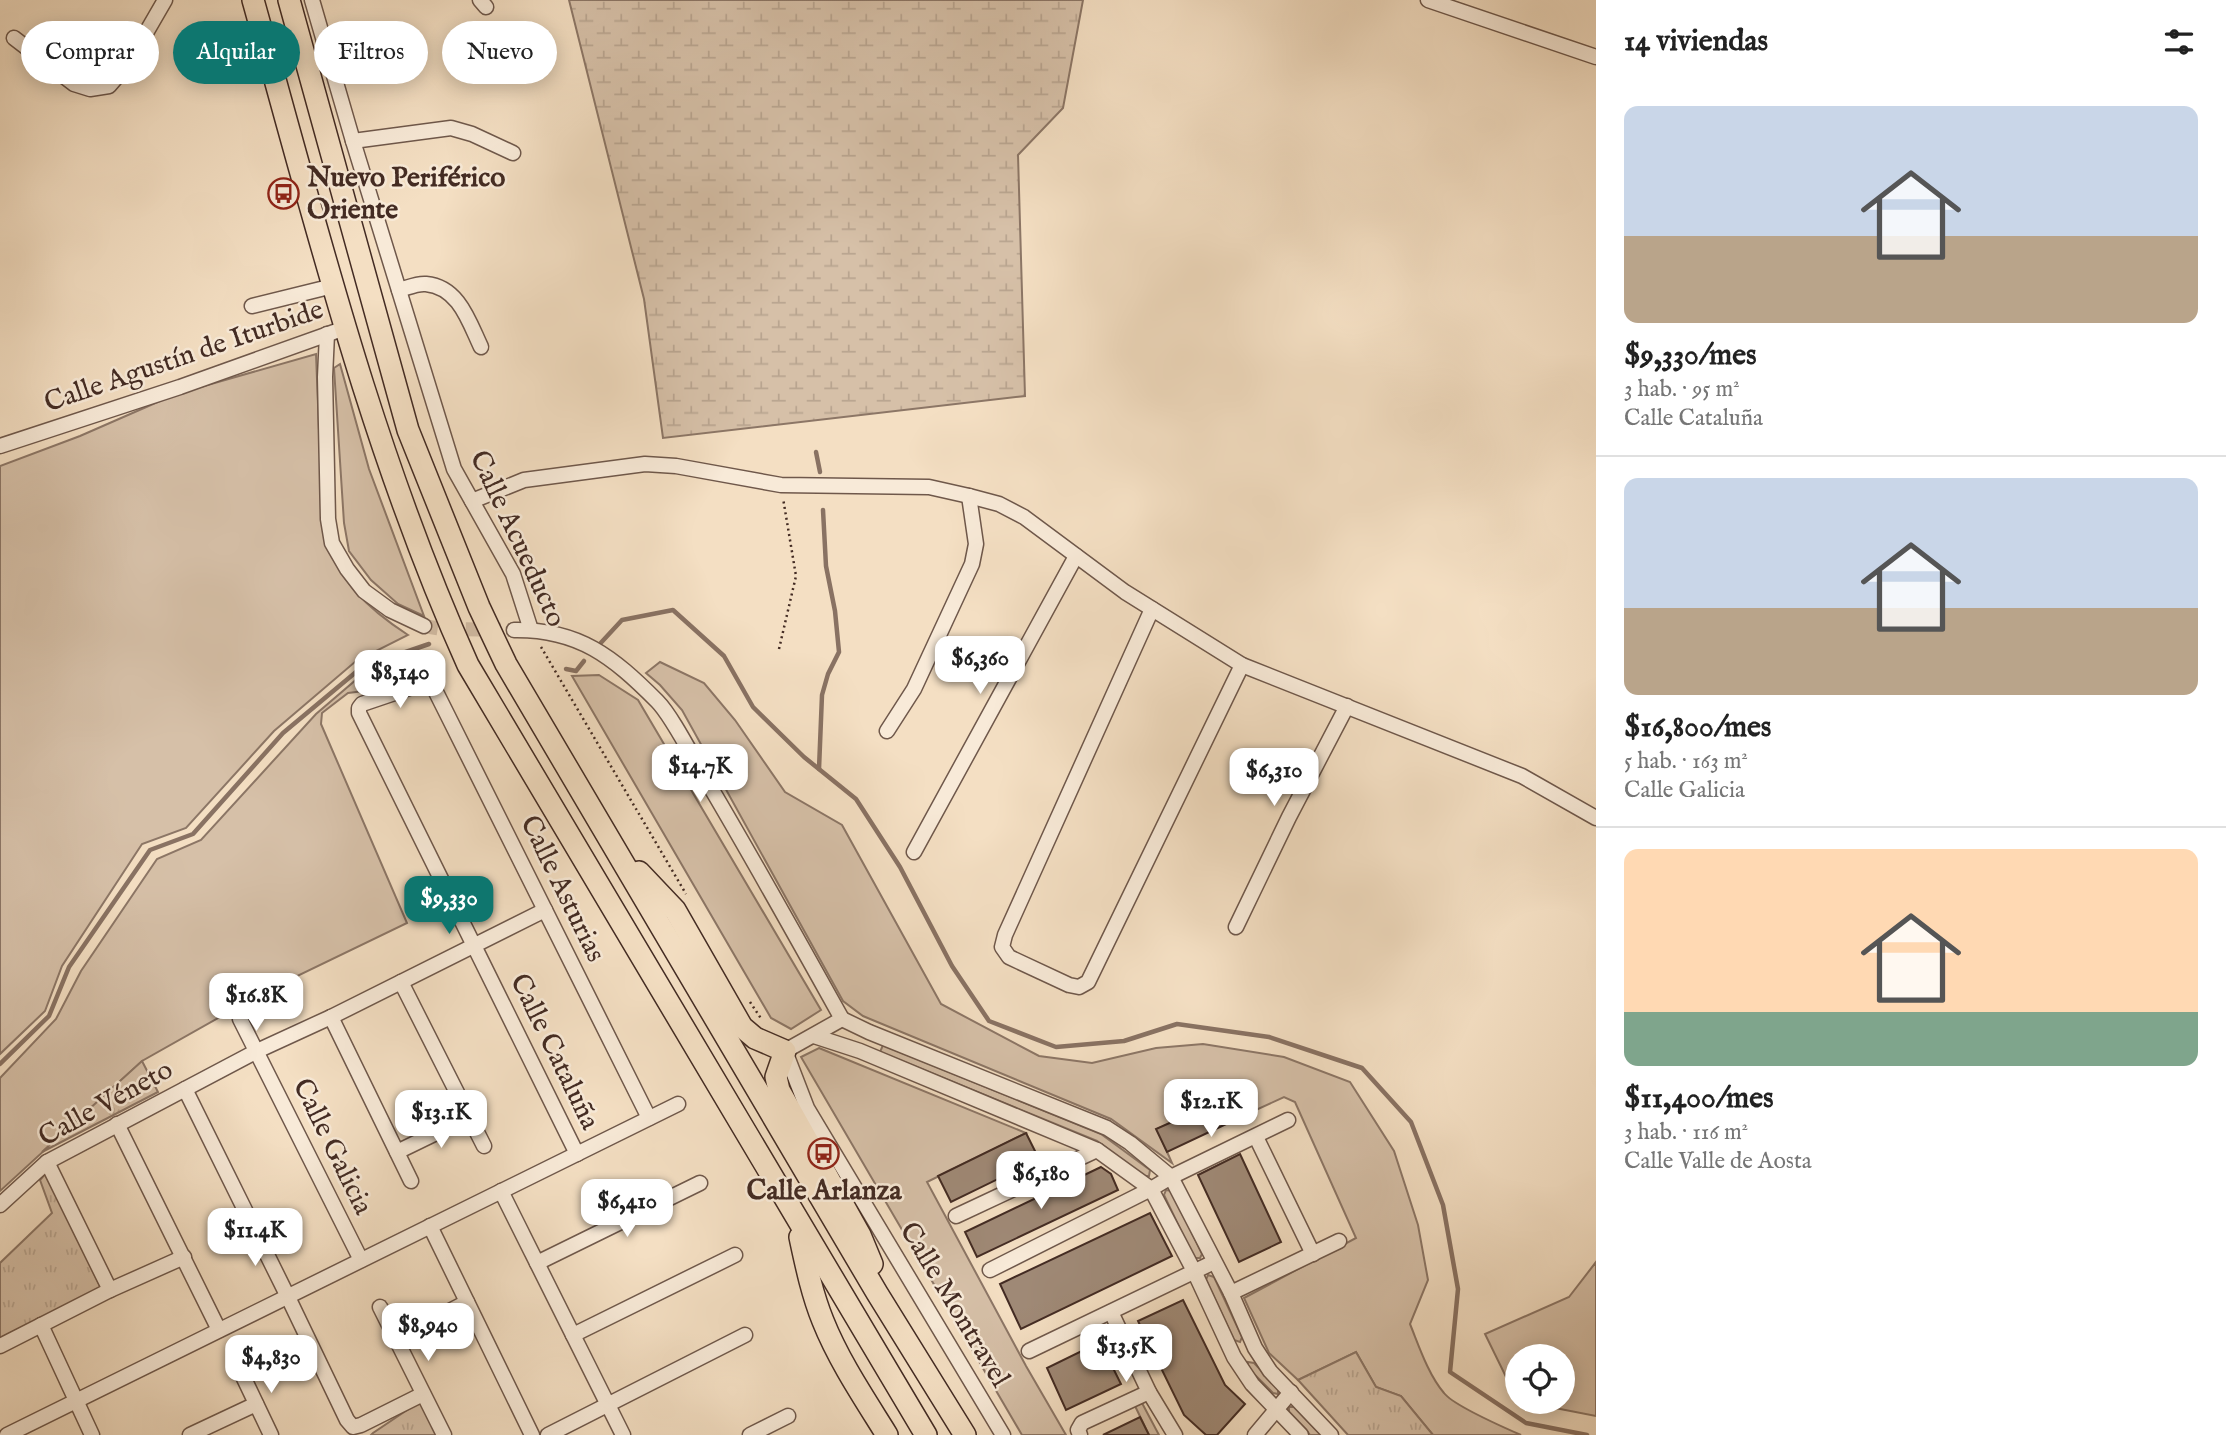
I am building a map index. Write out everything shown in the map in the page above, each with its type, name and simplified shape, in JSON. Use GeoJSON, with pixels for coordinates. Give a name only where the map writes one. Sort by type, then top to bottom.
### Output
{"type":"FeatureCollection","features":[{"type":"Feature","properties":{"kind":"highway"},"geometry":{"type":"LineString","coordinates":[[253,0],[333,286],[336,331],[442,606],[468,666],[796,1221],[926,1435]]}},
{"type":"Feature","properties":{"kind":"highway"},"geometry":{"type":"LineString","coordinates":[[289,0],[408,430],[479,607],[506,664],[877,1293],[965,1435]]}},
{"type":"Feature","properties":{"kind":"highway"},"geometry":{"type":"LineString","coordinates":[[613,844],[675,910],[743,1027],[755,1038],[785,1051],[776,1077],[779,1090],[866,1247],[877,1293]]}},
{"type":"Feature","properties":{"kind":"highway"},"geometry":{"type":"LineString","coordinates":[[796,1221],[808,1276],[822,1320],[842,1361],[887,1435]]}},
{"type":"Feature","properties":{"kind":"street"},"geometry":{"type":"LineString","coordinates":[[14,38],[74,84],[90,89],[109,86],[128,64],[165,0]]}},
{"type":"Feature","properties":{"kind":"street","name":"Calle Acueducto"},"geometry":{"type":"LineString","coordinates":[[312,0],[454,469],[513,574],[531,630]]}},
{"type":"Feature","properties":{"kind":"street"},"geometry":{"type":"LineString","coordinates":[[1428,0],[1596,57]]}},
{"type":"Feature","properties":{"kind":"street"},"geometry":{"type":"LineString","coordinates":[[353,141],[451,128],[472,134],[513,153]]}},
{"type":"Feature","properties":{"kind":"street"},"geometry":{"type":"LineString","coordinates":[[399,289],[424,283],[448,292],[458,301],[481,346]]}},
{"type":"Feature","properties":{"kind":"street"},"geometry":{"type":"LineString","coordinates":[[252,306],[333,286]]}},
{"type":"Feature","properties":{"kind":"street"},"geometry":{"type":"LineString","coordinates":[[336,331],[325,403],[328,519],[332,543],[364,591],[390,610],[424,625]]}},
{"type":"Feature","properties":{"kind":"street","name":"Calle Agustín de Iturbide"},"geometry":{"type":"LineString","coordinates":[[0,446],[180,387],[336,331]]}},
{"type":"Feature","properties":{"kind":"street"},"geometry":{"type":"LineString","coordinates":[[472,501],[524,480],[645,464],[676,466],[781,485],[929,487],[999,504],[1024,517],[1125,592],[1242,665],[1522,776],[1596,818]]}},
{"type":"Feature","properties":{"kind":"street"},"geometry":{"type":"LineString","coordinates":[[887,731],[914,689],[972,564],[976,544],[969,496]]}},
{"type":"Feature","properties":{"kind":"street"},"geometry":{"type":"LineString","coordinates":[[914,852],[1076,556]]}},
{"type":"Feature","properties":{"kind":"street"},"geometry":{"type":"LineString","coordinates":[[1152,608],[1005,935],[1002,947],[1009,957],[1069,985],[1079,987],[1088,982],[1242,665]]}},
{"type":"Feature","properties":{"kind":"street"},"geometry":{"type":"LineString","coordinates":[[514,630],[568,636],[585,643],[602,653],[660,703],[755,861],[842,1019],[1107,1128],[1171,1177],[1231,1293],[1255,1348],[1270,1371],[1331,1435]]}},
{"type":"Feature","properties":{"kind":"street","name":"Calle Cataluña"},"geometry":{"type":"LineString","coordinates":[[430,684],[424,683],[362,704],[359,713],[577,1154]]}},
{"type":"Feature","properties":{"kind":"street","name":"Calle Asturias"},"geometry":{"type":"LineString","coordinates":[[430,684],[649,1118]]}},
{"type":"Feature","properties":{"kind":"street"},"geometry":{"type":"LineString","coordinates":[[1236,927],[1347,706]]}},
{"type":"Feature","properties":{"kind":"street","name":"Calle Véneto"},"geometry":{"type":"LineString","coordinates":[[0,1205],[47,1161],[257,1051],[545,910]]}},
{"type":"Feature","properties":{"kind":"street"},"geometry":{"type":"LineString","coordinates":[[401,982],[484,1146]]}},
{"type":"Feature","properties":{"kind":"street"},"geometry":{"type":"LineString","coordinates":[[331,1017],[411,1181]]}},
{"type":"Feature","properties":{"kind":"street","name":"Calle Galicia"},"geometry":{"type":"LineString","coordinates":[[240,1019],[361,1260]]}},
{"type":"Feature","properties":{"kind":"street"},"geometry":{"type":"LineString","coordinates":[[785,1051],[842,1019]]}},
{"type":"Feature","properties":{"kind":"street"},"geometry":{"type":"LineString","coordinates":[[860,1051],[870,1043],[869,1032]]}},
{"type":"Feature","properties":{"kind":"street"},"geometry":{"type":"LineString","coordinates":[[814,1036],[860,1051],[1097,1150],[1152,1189],[1234,1357],[1252,1384],[1301,1435]]}},
{"type":"Feature","properties":{"kind":"street","name":"Calle Montravel"},"geometry":{"type":"LineString","coordinates":[[785,1051],[807,1108],[1003,1435]]}},
{"type":"Feature","properties":{"kind":"street"},"geometry":{"type":"LineString","coordinates":[[185,1089],[347,1420],[353,1427],[361,1425],[423,1394]]}},
{"type":"Feature","properties":{"kind":"street"},"geometry":{"type":"LineString","coordinates":[[7,1435],[678,1104]]}},
{"type":"Feature","properties":{"kind":"street"},"geometry":{"type":"LineString","coordinates":[[397,1152],[469,1117]]}},
{"type":"Feature","properties":{"kind":"street"},"geometry":{"type":"LineString","coordinates":[[990,1270],[1288,1120]]}},
{"type":"Feature","properties":{"kind":"street"},"geometry":{"type":"LineString","coordinates":[[117,1124],[219,1330]]}},
{"type":"Feature","properties":{"kind":"street"},"geometry":{"type":"LineString","coordinates":[[1256,1137],[1313,1254]]}},
{"type":"Feature","properties":{"kind":"street"},"geometry":{"type":"LineString","coordinates":[[956,1216],[1097,1150]]}},
{"type":"Feature","properties":{"kind":"street"},"geometry":{"type":"LineString","coordinates":[[47,1161],[110,1290]]}},
{"type":"Feature","properties":{"kind":"street"},"geometry":{"type":"LineString","coordinates":[[537,1263],[700,1183]]}},
{"type":"Feature","properties":{"kind":"street"},"geometry":{"type":"LineString","coordinates":[[502,1191],[623,1435]]}},
{"type":"Feature","properties":{"kind":"street"},"geometry":{"type":"LineString","coordinates":[[430,1226],[533,1435]]}},
{"type":"Feature","properties":{"kind":"street"},"geometry":{"type":"LineString","coordinates":[[1231,1293],[1339,1241]]}},
{"type":"Feature","properties":{"kind":"street"},"geometry":{"type":"LineString","coordinates":[[573,1335],[735,1255]]}},
{"type":"Feature","properties":{"kind":"street"},"geometry":{"type":"LineString","coordinates":[[0,1346],[110,1290],[184,1257]]}},
{"type":"Feature","properties":{"kind":"street"},"geometry":{"type":"LineString","coordinates":[[1029,1351],[1214,1262]]}},
{"type":"Feature","properties":{"kind":"street"},"geometry":{"type":"LineString","coordinates":[[396,1339],[467,1302]]}},
{"type":"Feature","properties":{"kind":"street"},"geometry":{"type":"LineString","coordinates":[[380,1307],[444,1435]]}},
{"type":"Feature","properties":{"kind":"street"},"geometry":{"type":"LineString","coordinates":[[1111,1312],[1149,1392],[1175,1435]]}},
{"type":"Feature","properties":{"kind":"street"},"geometry":{"type":"LineString","coordinates":[[41,1325],[92,1435]]}},
{"type":"Feature","properties":{"kind":"street"},"geometry":{"type":"LineString","coordinates":[[548,1435],[746,1335]]}},
{"type":"Feature","properties":{"kind":"street"},"geometry":{"type":"LineString","coordinates":[[1234,1357],[1255,1348]]}},
{"type":"Feature","properties":{"kind":"street"},"geometry":{"type":"LineString","coordinates":[[240,1370],[271,1435]]}},
{"type":"Feature","properties":{"kind":"street"},"geometry":{"type":"LineString","coordinates":[[1080,1435],[1078,1430],[1082,1423],[1149,1392]]}},
{"type":"Feature","properties":{"kind":"street"},"geometry":{"type":"LineString","coordinates":[[1255,1435],[1291,1392]]}},
{"type":"Feature","properties":{"kind":"street"},"geometry":{"type":"LineString","coordinates":[[190,1435],[256,1404]]}},
{"type":"Feature","properties":{"kind":"street"},"geometry":{"type":"LineString","coordinates":[[750,1435],[788,1416]]}},
{"type":"Feature","properties":{"kind":"path"},"geometry":{"type":"LineString","coordinates":[[779,649],[796,576],[781,485]]}},
{"type":"Feature","properties":{"kind":"path","name":"Calle Acueducto"},"geometry":{"type":"LineString","coordinates":[[531,630],[689,900]]}},
{"type":"Feature","properties":{"kind":"path"},"geometry":{"type":"LineString","coordinates":[[744,994],[768,1028]]}},
{"type":"Feature","properties":{"kind":"green space"},"geometry":{"type":"Polygon","coordinates":[[[569,0],[1083,0],[1063,108],[1018,155],[1025,396],[663,438],[644,299],[569,0]]]}},
{"type":"Feature","properties":{"kind":"green space"},"geometry":{"type":"Polygon","coordinates":[[[316,354],[323,531],[336,564],[355,591],[380,615],[408,635],[356,661],[274,731],[186,828],[142,844],[62,966],[45,1011],[0,1054],[0,466],[80,436],[176,394],[316,354]]]}},
{"type":"Feature","properties":{"kind":"green space"},"geometry":{"type":"Polygon","coordinates":[[[340,364],[369,469],[424,616],[398,604],[371,580],[349,551],[344,523],[334,368],[340,364]]]}},
{"type":"Feature","properties":{"kind":"green space"},"geometry":{"type":"Polygon","coordinates":[[[428,652],[426,667],[364,691],[348,693],[322,713],[321,724],[407,923],[237,1005],[142,1061],[0,1191],[0,1078],[56,1019],[81,971],[157,859],[201,840],[316,714],[364,673],[428,652]]]}},
{"type":"Feature","properties":{"kind":"green space"},"geometry":{"type":"Polygon","coordinates":[[[660,662],[704,683],[735,720],[785,792],[842,825],[941,1004],[1039,1056],[1092,1063],[1156,1048],[1203,1044],[1284,1057],[1350,1082],[1394,1151],[1418,1225],[1428,1280],[1410,1324],[1429,1369],[1449,1398],[1521,1435],[1433,1435],[1401,1396],[1376,1387],[1356,1352],[1298,1380],[1269,1353],[1244,1298],[1356,1238],[1295,1102],[1284,1097],[1256,1110],[1246,1089],[1157,1129],[1172,1163],[1111,1119],[863,1016],[843,1001],[682,710],[646,673],[660,662]]]}},
{"type":"Feature","properties":{"kind":"green space"},"geometry":{"type":"Polygon","coordinates":[[[599,675],[638,700],[821,1010],[791,1029],[771,1018],[572,676],[599,675]]]}},
{"type":"Feature","properties":{"kind":"green space"},"geometry":{"type":"Polygon","coordinates":[[[883,1045],[1101,1134],[1150,1170],[1149,1176],[1144,1176],[1097,1141],[880,1052],[883,1045]]]}},
{"type":"Feature","properties":{"kind":"green space"},"geometry":{"type":"Polygon","coordinates":[[[819,1048],[1026,1133],[927,1182],[1066,1435],[1022,1435],[801,1057],[819,1048]]]}},
{"type":"Feature","properties":{"kind":"green space"},"geometry":{"type":"Polygon","coordinates":[[[142,1061],[158,1092],[42,1152],[142,1061]]]}},
{"type":"Feature","properties":{"kind":"green space"},"geometry":{"type":"Polygon","coordinates":[[[46,1173],[101,1288],[0,1338],[0,1263],[52,1213],[40,1180],[46,1173]]]}},
{"type":"Feature","properties":{"kind":"green space"},"geometry":{"type":"Polygon","coordinates":[[[1166,1190],[1172,1191],[1202,1254],[1200,1258],[1194,1258],[1164,1195],[1166,1190]]]}},
{"type":"Feature","properties":{"kind":"green space"},"geometry":{"type":"Polygon","coordinates":[[[1596,1262],[1596,1416],[1575,1412],[1575,1344],[1505,1344],[1505,1375],[1485,1334],[1569,1297],[1596,1262]]]}},
{"type":"Feature","properties":{"kind":"green space"},"geometry":{"type":"Polygon","coordinates":[[[1208,1275],[1214,1277],[1242,1337],[1240,1342],[1234,1340],[1206,1280],[1208,1275]]]}},
{"type":"Feature","properties":{"kind":"green space"},"geometry":{"type":"Polygon","coordinates":[[[1356,1352],[1376,1387],[1401,1396],[1433,1435],[1348,1435],[1298,1380],[1356,1352]]]}},
{"type":"Feature","properties":{"kind":"green space"},"geometry":{"type":"Polygon","coordinates":[[[1248,1362],[1254,1363],[1278,1388],[1278,1394],[1273,1393],[1248,1368],[1248,1362]]]}},
{"type":"Feature","properties":{"kind":"green space"},"geometry":{"type":"Polygon","coordinates":[[[422,1400],[439,1435],[371,1435],[373,1433],[422,1400]]]}},
{"type":"Feature","properties":{"kind":"green space"},"geometry":{"type":"Polygon","coordinates":[[[1142,1403],[1159,1435],[1149,1435],[1135,1406],[1142,1403]]]}},
{"type":"Feature","properties":{"kind":"green space"},"geometry":{"type":"Polygon","coordinates":[[[1289,1407],[1294,1407],[1321,1435],[1310,1435],[1289,1412],[1289,1407]]]}},
{"type":"Feature","properties":{"kind":"building"},"geometry":{"type":"Polygon","coordinates":[[[1246,1089],[1256,1110],[1167,1152],[1156,1129],[1246,1089]]]}},
{"type":"Feature","properties":{"kind":"building"},"geometry":{"type":"Polygon","coordinates":[[[1026,1133],[1039,1159],[951,1202],[938,1176],[1026,1133]]]}},
{"type":"Feature","properties":{"kind":"building"},"geometry":{"type":"Polygon","coordinates":[[[1240,1154],[1281,1242],[1239,1262],[1198,1175],[1240,1154]]]}},
{"type":"Feature","properties":{"kind":"building"},"geometry":{"type":"Polygon","coordinates":[[[1101,1167],[1111,1174],[1118,1190],[977,1257],[965,1232],[1101,1167]]]}},
{"type":"Feature","properties":{"kind":"building"},"geometry":{"type":"Polygon","coordinates":[[[1150,1213],[1172,1256],[1021,1329],[1000,1284],[1150,1213]]]}},
{"type":"Feature","properties":{"kind":"building"},"geometry":{"type":"Polygon","coordinates":[[[1183,1300],[1225,1385],[1245,1404],[1217,1435],[1206,1435],[1184,1415],[1138,1321],[1183,1300]]]}},
{"type":"Feature","properties":{"kind":"building"},"geometry":{"type":"Polygon","coordinates":[[[1100,1342],[1121,1384],[1066,1410],[1047,1368],[1100,1342]]]}},
{"type":"Feature","properties":{"kind":"building"},"geometry":{"type":"Polygon","coordinates":[[[1140,1417],[1149,1435],[1103,1435],[1140,1417]]]}},
{"type":"Feature","properties":{"kind":"waterway"},"geometry":{"type":"LineString","coordinates":[[816,452],[820,472]]}},
{"type":"Feature","properties":{"kind":"waterway"},"geometry":{"type":"LineString","coordinates":[[819,769],[822,695],[828,674],[839,652],[835,611],[826,566],[823,510]]}},
{"type":"Feature","properties":{"kind":"waterway"},"geometry":{"type":"LineString","coordinates":[[597,647],[622,620],[673,610],[724,656],[753,707],[804,757],[856,799],[900,867],[952,966],[989,1021],[1056,1047],[1124,1041],[1177,1024],[1269,1037],[1362,1068],[1411,1122],[1443,1205],[1458,1289],[1450,1372],[1526,1423],[1587,1435]]}},
{"type":"Feature","properties":{"kind":"waterway"},"geometry":{"type":"LineString","coordinates":[[0,1064],[49,1016],[69,967],[150,850],[193,834],[283,733],[362,667],[429,644]]}},
{"type":"Feature","properties":{"kind":"waterway"},"geometry":{"type":"LineString","coordinates":[[566,669],[576,671],[584,661]]}},
{"type":"Feature","properties":{"kind":"tunnel"},"geometry":{"type":"LineString","coordinates":[[424,626],[442,629],[514,630]]}},
{"type":"Feature","properties":{"kind":"place","name":"Nuevo Periférico Oriente"},"geometry":{"type":"Point","coordinates":[284,194]}},
{"type":"Feature","properties":{"kind":"place","name":"Calle Arlanza"},"geometry":{"type":"Point","coordinates":[824,1154]}}]}
